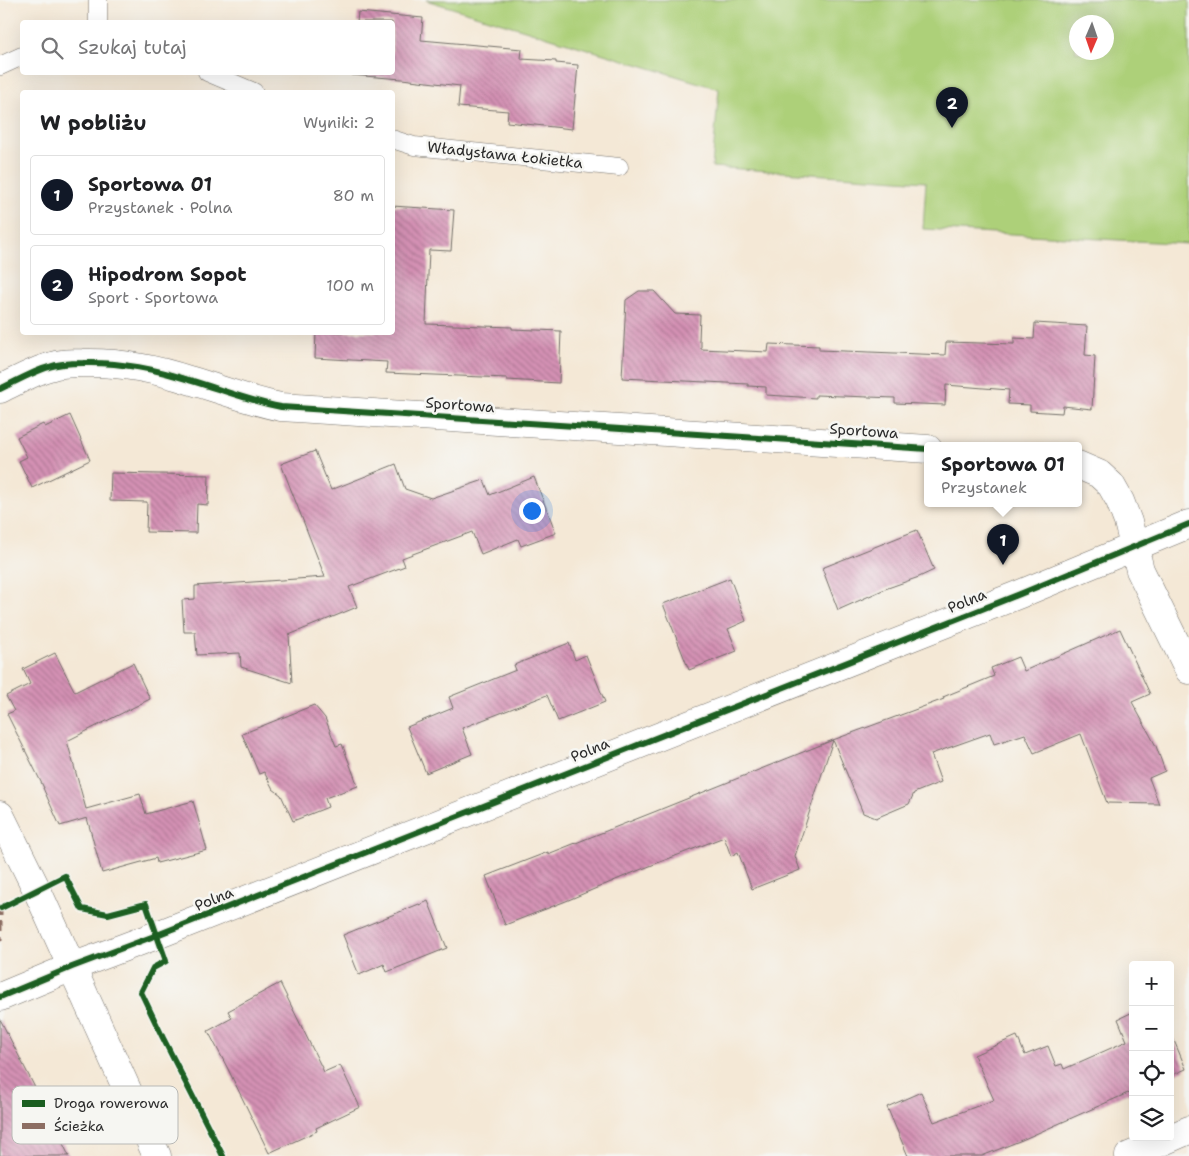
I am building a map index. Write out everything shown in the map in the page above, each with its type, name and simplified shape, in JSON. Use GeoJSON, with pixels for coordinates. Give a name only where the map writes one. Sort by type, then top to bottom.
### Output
{"type":"FeatureCollection","features":[{"type":"Feature","properties":{"kind":"street","name":"Sportowa"},"geometry":{"type":"LineString","coordinates":[[0,389],[48,367],[68,363],[100,362],[129,366],[178,377],[261,403],[281,407],[924,448]]}},
{"type":"Feature","properties":{"kind":"street"},"geometry":{"type":"LineString","coordinates":[[1082,467],[1099,474],[1111,485],[1120,501],[1128,522],[1140,570],[1189,670]]}},
{"type":"Feature","properties":{"kind":"street","name":"Polna"},"geometry":{"type":"LineString","coordinates":[[0,997],[1134,548],[1189,524]]}},
{"type":"Feature","properties":{"kind":"street"},"geometry":{"type":"LineString","coordinates":[[0,815],[37,890],[126,1086]]}},
{"type":"Feature","properties":{"kind":"street"},"geometry":{"type":"LineString","coordinates":[[1129,1156],[1189,1130]]}},
{"type":"Feature","properties":{"kind":"street"},"geometry":{"type":"LineString","coordinates":[[152,1144],[157,1156]]}},
{"type":"Feature","properties":{"kind":"lane"},"geometry":{"type":"LineString","coordinates":[[98,0],[98,20]]}},
{"type":"Feature","properties":{"kind":"lane"},"geometry":{"type":"LineString","coordinates":[[0,66],[20,57]]}},
{"type":"Feature","properties":{"kind":"lane"},"geometry":{"type":"LineString","coordinates":[[214,75],[249,90]]}},
{"type":"Feature","properties":{"kind":"lane","name":"Władysława Łokietka"},"geometry":{"type":"LineString","coordinates":[[395,140],[414,146],[619,167]]}},
{"type":"Feature","properties":{"kind":"green space"},"geometry":{"type":"Polygon","coordinates":[[[426,0],[1189,0],[1189,244],[923,229],[926,182],[712,167],[719,89],[426,0]]]}},
{"type":"Feature","properties":{"kind":"building"},"geometry":{"type":"Polygon","coordinates":[[[358,12],[423,18],[421,40],[522,49],[521,59],[556,61],[556,63],[578,65],[572,129],[507,122],[508,111],[458,107],[460,86],[351,75],[395,75],[395,20],[357,20],[358,12]]]}},
{"type":"Feature","properties":{"kind":"building"},"geometry":{"type":"Polygon","coordinates":[[[395,206],[454,210],[451,251],[429,250],[426,324],[561,331],[559,383],[507,380],[507,378],[386,373],[387,362],[315,358],[316,335],[395,335],[395,206]]]}},
{"type":"Feature","properties":{"kind":"building"},"geometry":{"type":"Polygon","coordinates":[[[639,291],[654,291],[675,314],[700,315],[699,341],[701,341],[701,349],[768,352],[769,344],[819,346],[819,350],[945,355],[946,342],[1014,344],[1014,338],[1034,339],[1035,323],[1087,326],[1085,355],[1095,356],[1092,409],[1063,406],[1062,413],[1030,411],[1030,405],[1008,404],[1009,390],[946,385],[945,405],[895,403],[895,398],[816,395],[816,398],[766,395],[766,387],[748,386],[748,384],[622,378],[626,300],[639,291]]]}},
{"type":"Feature","properties":{"kind":"building"},"geometry":{"type":"Polygon","coordinates":[[[70,415],[90,460],[32,488],[19,461],[27,457],[17,437],[43,424],[45,427],[70,415]]]}},
{"type":"Feature","properties":{"kind":"building"},"geometry":{"type":"Polygon","coordinates":[[[315,451],[331,490],[396,464],[405,489],[431,498],[484,480],[490,495],[534,477],[556,533],[521,546],[518,539],[481,554],[472,532],[402,558],[405,566],[349,587],[357,607],[289,635],[292,683],[241,667],[240,653],[197,655],[195,632],[184,632],[182,600],[195,599],[195,586],[325,577],[281,464],[315,451]]]}},
{"type":"Feature","properties":{"kind":"building"},"geometry":{"type":"Polygon","coordinates":[[[111,473],[209,475],[208,505],[197,504],[196,533],[146,532],[147,502],[110,501],[111,473]]]}},
{"type":"Feature","properties":{"kind":"building"},"geometry":{"type":"Polygon","coordinates":[[[917,530],[934,570],[838,610],[822,568],[917,530]]]}},
{"type":"Feature","properties":{"kind":"building"},"geometry":{"type":"Polygon","coordinates":[[[730,578],[746,621],[728,629],[737,651],[689,670],[663,604],[730,578]]]}},
{"type":"Feature","properties":{"kind":"building"},"geometry":{"type":"Polygon","coordinates":[[[1120,629],[1150,694],[1132,702],[1156,746],[1165,771],[1149,778],[1159,804],[1107,803],[1081,734],[1034,753],[1025,734],[994,744],[990,733],[931,754],[941,782],[914,793],[909,804],[876,818],[863,813],[833,740],[944,699],[943,697],[994,676],[991,668],[1018,657],[1024,671],[1120,629]]]}},
{"type":"Feature","properties":{"kind":"building"},"geometry":{"type":"Polygon","coordinates":[[[569,643],[575,660],[586,655],[605,702],[558,721],[547,695],[462,728],[472,754],[426,773],[407,727],[453,708],[449,697],[516,670],[514,665],[569,643]]]}},
{"type":"Feature","properties":{"kind":"building"},"geometry":{"type":"Polygon","coordinates":[[[55,653],[75,692],[133,663],[150,699],[67,741],[86,809],[140,794],[146,814],[193,801],[207,850],[157,863],[156,858],[102,873],[87,818],[60,826],[44,788],[7,714],[14,711],[6,696],[30,684],[23,669],[55,653]]]}},
{"type":"Feature","properties":{"kind":"building"},"geometry":{"type":"Polygon","coordinates":[[[314,705],[325,718],[336,746],[342,744],[358,786],[325,798],[328,807],[293,821],[281,795],[273,789],[264,772],[259,774],[242,734],[314,705]]]}},
{"type":"Feature","properties":{"kind":"building"},"geometry":{"type":"Polygon","coordinates":[[[833,740],[795,856],[800,870],[752,889],[738,852],[731,856],[724,837],[505,925],[486,876],[548,852],[548,854],[833,740]]]}},
{"type":"Feature","properties":{"kind":"building"},"geometry":{"type":"Polygon","coordinates":[[[428,901],[447,948],[387,972],[384,964],[359,975],[343,935],[428,901]]]}},
{"type":"Feature","properties":{"kind":"building"},"geometry":{"type":"Polygon","coordinates":[[[280,983],[324,1072],[340,1065],[360,1107],[316,1128],[317,1131],[269,1153],[208,1031],[232,1018],[228,1011],[280,983]]]}},
{"type":"Feature","properties":{"kind":"building"},"geometry":{"type":"Polygon","coordinates":[[[1129,1014],[1129,1094],[982,1156],[908,1156],[887,1107],[921,1092],[934,1122],[994,1100],[974,1055],[1017,1036],[1025,1055],[1048,1046],[1056,1066],[1062,1064],[1064,1069],[1127,1041],[1118,1019],[1129,1014]]]}},
{"type":"Feature","properties":{"kind":"building"},"geometry":{"type":"Polygon","coordinates":[[[0,1019],[34,1086],[12,1086],[12,1144],[63,1144],[69,1156],[0,1156],[0,1019]]]}},
{"type":"Feature","properties":{"kind":"building"},"geometry":{"type":"Polygon","coordinates":[[[1174,1040],[1186,1069],[1174,1074],[1174,1040]]]}},
{"type":"Feature","properties":{"kind":"marked path"},"geometry":{"type":"LineString","coordinates":[[0,906],[0,941]]}},
{"type":"Feature","properties":{"kind":"cycle path"},"geometry":{"type":"LineString","coordinates":[[0,389],[37,371],[57,365],[97,363],[137,367],[164,373],[281,407],[924,449]]}},
{"type":"Feature","properties":{"kind":"cycle path"},"geometry":{"type":"LineString","coordinates":[[0,997],[1020,594],[1189,524]]}},
{"type":"Feature","properties":{"kind":"cycle path"},"geometry":{"type":"LineString","coordinates":[[1,908],[65,876],[82,909],[108,914],[146,904],[166,961],[153,968],[141,992],[223,1156]]}},
{"type":"Feature","properties":{"kind":"place","name":"Hipodrom Sopot"},"geometry":{"type":"Point","coordinates":[952,128]}},
{"type":"Feature","properties":{"kind":"place","name":"Sportowa 01"},"geometry":{"type":"Point","coordinates":[1003,565]}}]}
